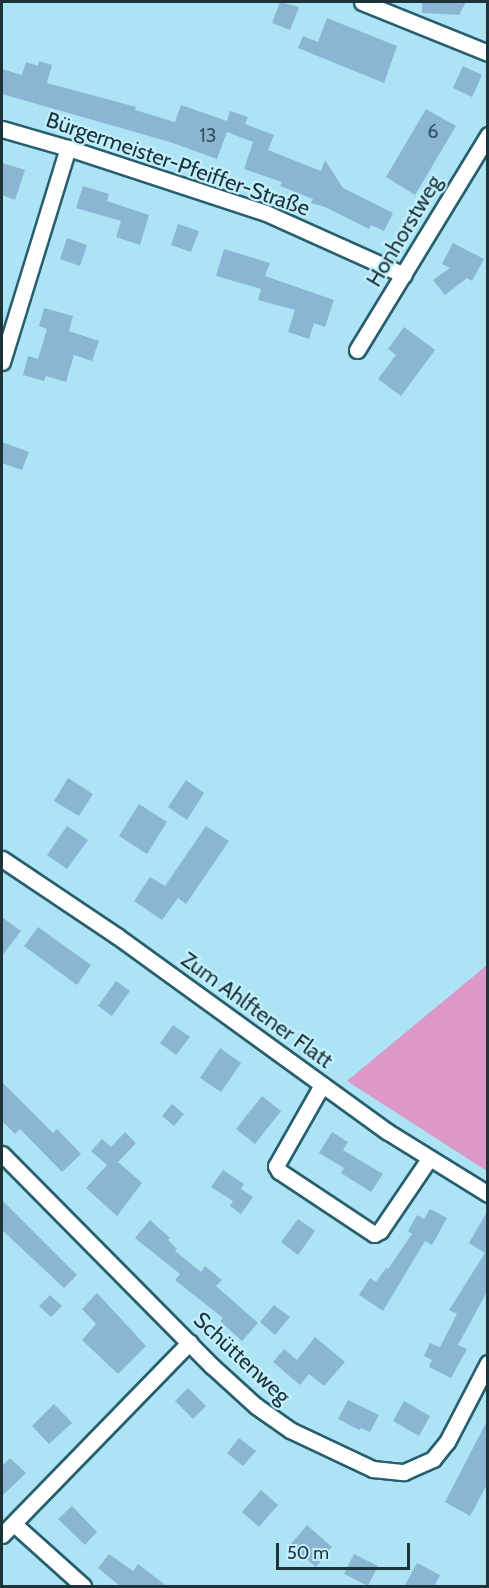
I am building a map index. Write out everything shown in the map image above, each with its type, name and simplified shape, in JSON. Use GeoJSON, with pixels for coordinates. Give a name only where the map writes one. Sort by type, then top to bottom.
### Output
{"type":"FeatureCollection","features":[{"type":"Feature","properties":{"kind":"street"},"geometry":{"type":"LineString","coordinates":[[362,2],[488,53]]}},
{"type":"Feature","properties":{"kind":"street","name":"Bürgermeister-Pfeiffer-Straße"},"geometry":{"type":"LineString","coordinates":[[2,129],[68,148],[266,213],[404,276]]}},
{"type":"Feature","properties":{"kind":"street","name":"Honhorstweg"},"geometry":{"type":"LineString","coordinates":[[357,350],[488,135]]}},
{"type":"Feature","properties":{"kind":"street"},"geometry":{"type":"LineString","coordinates":[[2,362],[68,148]]}},
{"type":"Feature","properties":{"kind":"street","name":"Zum Ahlftener Flatt"},"geometry":{"type":"LineString","coordinates":[[2,859],[117,936],[322,1085],[429,1159],[488,1194]]}},
{"type":"Feature","properties":{"kind":"street"},"geometry":{"type":"LineString","coordinates":[[322,1085],[276,1166],[279,1172],[374,1233],[380,1231],[429,1159]]}},
{"type":"Feature","properties":{"kind":"street","name":"Schüttenweg"},"geometry":{"type":"LineString","coordinates":[[2,1154],[234,1388],[272,1418],[373,1469],[394,1473],[424,1466],[441,1451],[488,1363]]}},
{"type":"Feature","properties":{"kind":"street"},"geometry":{"type":"LineString","coordinates":[[2,1535],[190,1342]]}},
{"type":"Feature","properties":{"kind":"street"},"geometry":{"type":"LineString","coordinates":[[14,1524],[83,1587]]}},
{"type":"Feature","properties":{"kind":"shaded area"},"geometry":{"type":"Polygon","coordinates":[[[487,965],[487,1171],[347,1081],[487,965]]]}},
{"type":"Feature","properties":{"kind":"building"},"geometry":{"type":"Polygon","coordinates":[[[280,2],[299,7],[290,30],[272,23],[280,2]]]}},
{"type":"Feature","properties":{"kind":"building"},"geometry":{"type":"Polygon","coordinates":[[[422,2],[466,2],[459,15],[422,13],[422,2]]]}},
{"type":"Feature","properties":{"kind":"building"},"geometry":{"type":"Polygon","coordinates":[[[327,18],[397,46],[384,83],[298,48],[303,36],[318,42],[327,18]]]}},
{"type":"Feature","properties":{"kind":"building"},"geometry":{"type":"Polygon","coordinates":[[[39,61],[52,65],[47,83],[136,107],[135,110],[175,122],[181,105],[227,121],[230,111],[248,117],[245,124],[274,135],[268,150],[321,171],[325,160],[343,188],[393,213],[384,231],[371,225],[369,229],[325,207],[311,203],[313,199],[280,186],[282,182],[244,169],[253,142],[227,132],[217,159],[170,142],[2,94],[2,69],[22,75],[26,62],[38,66],[39,61]]]}},
{"type":"Feature","properties":{"kind":"building"},"geometry":{"type":"Polygon","coordinates":[[[463,66],[482,75],[472,97],[453,88],[463,66]]]}},
{"type":"Feature","properties":{"kind":"building"},"geometry":{"type":"Polygon","coordinates":[[[426,109],[456,126],[415,195],[386,177],[426,109]]]}},
{"type":"Feature","properties":{"kind":"building"},"geometry":{"type":"Polygon","coordinates":[[[2,163],[25,170],[15,200],[2,195],[2,163]]]}},
{"type":"Feature","properties":{"kind":"building"},"geometry":{"type":"Polygon","coordinates":[[[83,186],[109,194],[107,201],[149,215],[140,245],[116,237],[121,221],[76,208],[83,186]]]}},
{"type":"Feature","properties":{"kind":"building"},"geometry":{"type":"Polygon","coordinates":[[[178,224],[199,231],[191,252],[171,245],[178,224]]]}},
{"type":"Feature","properties":{"kind":"building"},"geometry":{"type":"Polygon","coordinates":[[[67,238],[87,245],[80,266],[60,259],[67,238]]]}},
{"type":"Feature","properties":{"kind":"building"},"geometry":{"type":"Polygon","coordinates":[[[453,243],[484,259],[472,281],[467,278],[445,295],[433,280],[450,268],[442,264],[453,243]]]}},
{"type":"Feature","properties":{"kind":"building"},"geometry":{"type":"Polygon","coordinates":[[[224,249],[270,263],[265,276],[334,300],[325,327],[314,323],[309,339],[288,332],[295,310],[258,300],[261,289],[216,276],[224,249]]]}},
{"type":"Feature","properties":{"kind":"building"},"geometry":{"type":"Polygon","coordinates":[[[44,308],[73,316],[69,331],[99,341],[92,361],[74,355],[66,382],[46,376],[44,381],[23,375],[28,356],[38,359],[47,329],[39,326],[44,308]]]}},
{"type":"Feature","properties":{"kind":"building"},"geometry":{"type":"Polygon","coordinates":[[[404,327],[435,350],[401,396],[378,379],[396,355],[388,349],[404,327]]]}},
{"type":"Feature","properties":{"kind":"building"},"geometry":{"type":"Polygon","coordinates":[[[2,442],[29,452],[22,470],[2,463],[2,442]]]}},
{"type":"Feature","properties":{"kind":"building"},"geometry":{"type":"Polygon","coordinates":[[[68,778],[93,794],[79,816],[54,801],[68,778]]]}},
{"type":"Feature","properties":{"kind":"building"},"geometry":{"type":"Polygon","coordinates":[[[186,780],[204,793],[187,820],[168,807],[186,780]]]}},
{"type":"Feature","properties":{"kind":"building"},"geometry":{"type":"Polygon","coordinates":[[[139,804],[167,822],[147,854],[119,836],[139,804]]]}},
{"type":"Feature","properties":{"kind":"building"},"geometry":{"type":"Polygon","coordinates":[[[67,826],[88,840],[67,869],[47,855],[67,826]]]}},
{"type":"Feature","properties":{"kind":"building"},"geometry":{"type":"Polygon","coordinates":[[[206,826],[229,841],[186,904],[178,898],[162,920],[134,901],[150,877],[165,886],[206,826]]]}},
{"type":"Feature","properties":{"kind":"building"},"geometry":{"type":"Polygon","coordinates":[[[2,917],[21,931],[2,956],[2,917]]]}},
{"type":"Feature","properties":{"kind":"building"},"geometry":{"type":"Polygon","coordinates":[[[38,927],[91,965],[77,985],[24,946],[38,927]]]}},
{"type":"Feature","properties":{"kind":"building"},"geometry":{"type":"Polygon","coordinates":[[[116,981],[130,991],[112,1016],[98,1006],[116,981]]]}},
{"type":"Feature","properties":{"kind":"building"},"geometry":{"type":"Polygon","coordinates":[[[173,1025],[190,1037],[176,1055],[160,1043],[173,1025]]]}},
{"type":"Feature","properties":{"kind":"building"},"geometry":{"type":"Polygon","coordinates":[[[220,1048],[241,1063],[221,1092],[200,1078],[220,1048]]]}},
{"type":"Feature","properties":{"kind":"building"},"geometry":{"type":"Polygon","coordinates":[[[2,1082],[53,1133],[57,1129],[81,1154],[62,1172],[20,1129],[15,1134],[2,1121],[2,1082]]]}},
{"type":"Feature","properties":{"kind":"building"},"geometry":{"type":"Polygon","coordinates":[[[262,1096],[281,1111],[255,1144],[236,1129],[262,1096]]]}},
{"type":"Feature","properties":{"kind":"building"},"geometry":{"type":"Polygon","coordinates":[[[172,1104],[184,1114],[174,1126],[162,1116],[172,1104]]]}},
{"type":"Feature","properties":{"kind":"building"},"geometry":{"type":"Polygon","coordinates":[[[125,1132],[136,1143],[118,1162],[142,1183],[117,1216],[86,1188],[107,1165],[91,1151],[102,1139],[111,1147],[125,1132]]]}},
{"type":"Feature","properties":{"kind":"building"},"geometry":{"type":"Polygon","coordinates":[[[332,1132],[348,1142],[343,1150],[383,1174],[371,1192],[341,1173],[344,1168],[319,1153],[332,1132]]]}},
{"type":"Feature","properties":{"kind":"building"},"geometry":{"type":"Polygon","coordinates":[[[223,1170],[244,1184],[241,1189],[253,1197],[241,1214],[230,1206],[233,1201],[211,1187],[223,1170]]]}},
{"type":"Feature","properties":{"kind":"building"},"geometry":{"type":"Polygon","coordinates":[[[2,1200],[77,1275],[64,1288],[2,1230],[2,1200]]]}},
{"type":"Feature","properties":{"kind":"building"},"geometry":{"type":"Polygon","coordinates":[[[430,1209],[447,1218],[432,1245],[425,1241],[383,1311],[359,1295],[370,1278],[376,1282],[386,1268],[388,1269],[412,1234],[408,1231],[417,1215],[424,1219],[430,1209]]]}},
{"type":"Feature","properties":{"kind":"building"},"geometry":{"type":"Polygon","coordinates":[[[488,1210],[488,1290],[458,1345],[467,1349],[451,1378],[429,1367],[432,1360],[424,1356],[430,1343],[440,1347],[457,1314],[449,1310],[485,1253],[469,1243],[488,1210]]]}},
{"type":"Feature","properties":{"kind":"building"},"geometry":{"type":"Polygon","coordinates":[[[298,1219],[315,1231],[298,1255],[281,1242],[298,1219]]]}},
{"type":"Feature","properties":{"kind":"building"},"geometry":{"type":"Polygon","coordinates":[[[150,1220],[170,1238],[168,1240],[177,1249],[175,1251],[201,1272],[205,1266],[222,1280],[216,1286],[258,1323],[242,1341],[220,1321],[223,1318],[175,1280],[180,1274],[135,1238],[150,1220]]]}},
{"type":"Feature","properties":{"kind":"building"},"geometry":{"type":"Polygon","coordinates":[[[97,1293],[146,1346],[118,1374],[82,1340],[96,1324],[82,1309],[97,1293]]]}},
{"type":"Feature","properties":{"kind":"building"},"geometry":{"type":"Polygon","coordinates":[[[50,1295],[62,1306],[51,1317],[39,1306],[50,1295]]]}},
{"type":"Feature","properties":{"kind":"building"},"geometry":{"type":"Polygon","coordinates":[[[274,1305],[290,1317],[275,1335],[260,1322],[274,1305]]]}},
{"type":"Feature","properties":{"kind":"building"},"geometry":{"type":"Polygon","coordinates":[[[315,1337],[345,1362],[324,1386],[309,1374],[300,1385],[273,1362],[284,1349],[297,1360],[315,1337]]]}},
{"type":"Feature","properties":{"kind":"building"},"geometry":{"type":"Polygon","coordinates":[[[188,1388],[206,1406],[193,1419],[175,1401],[188,1388]]]}},
{"type":"Feature","properties":{"kind":"building"},"geometry":{"type":"Polygon","coordinates":[[[348,1400],[379,1415],[370,1432],[361,1428],[359,1430],[338,1419],[348,1400]]]}},
{"type":"Feature","properties":{"kind":"building"},"geometry":{"type":"Polygon","coordinates":[[[404,1401],[430,1416],[419,1436],[393,1421],[404,1401]]]}},
{"type":"Feature","properties":{"kind":"building"},"geometry":{"type":"Polygon","coordinates":[[[54,1404],[72,1423],[49,1444],[32,1426],[54,1404]]]}},
{"type":"Feature","properties":{"kind":"building"},"geometry":{"type":"Polygon","coordinates":[[[488,1419],[488,1483],[470,1516],[445,1502],[488,1419]]]}},
{"type":"Feature","properties":{"kind":"building"},"geometry":{"type":"Polygon","coordinates":[[[239,1438],[256,1451],[243,1466],[227,1453],[239,1438]]]}},
{"type":"Feature","properties":{"kind":"building"},"geometry":{"type":"Polygon","coordinates":[[[10,1458],[26,1473],[2,1496],[2,1466],[10,1458]]]}},
{"type":"Feature","properties":{"kind":"building"},"geometry":{"type":"Polygon","coordinates":[[[261,1490],[278,1505],[259,1527],[242,1512],[261,1490]]]}},
{"type":"Feature","properties":{"kind":"building"},"geometry":{"type":"Polygon","coordinates":[[[72,1506],[97,1532],[85,1545],[58,1519],[72,1506]]]}},
{"type":"Feature","properties":{"kind":"building"},"geometry":{"type":"Polygon","coordinates":[[[307,1525],[332,1547],[316,1567],[290,1545],[307,1525]]]}},
{"type":"Feature","properties":{"kind":"building"},"geometry":{"type":"Polygon","coordinates":[[[109,1554],[133,1571],[138,1564],[168,1587],[121,1587],[98,1568],[109,1554]]]}},
{"type":"Feature","properties":{"kind":"building"},"geometry":{"type":"Polygon","coordinates":[[[354,1554],[378,1566],[368,1586],[344,1574],[354,1554]]]}},
{"type":"Feature","properties":{"kind":"building"},"geometry":{"type":"Polygon","coordinates":[[[417,1563],[440,1575],[434,1587],[404,1587],[417,1563]]]}}]}
